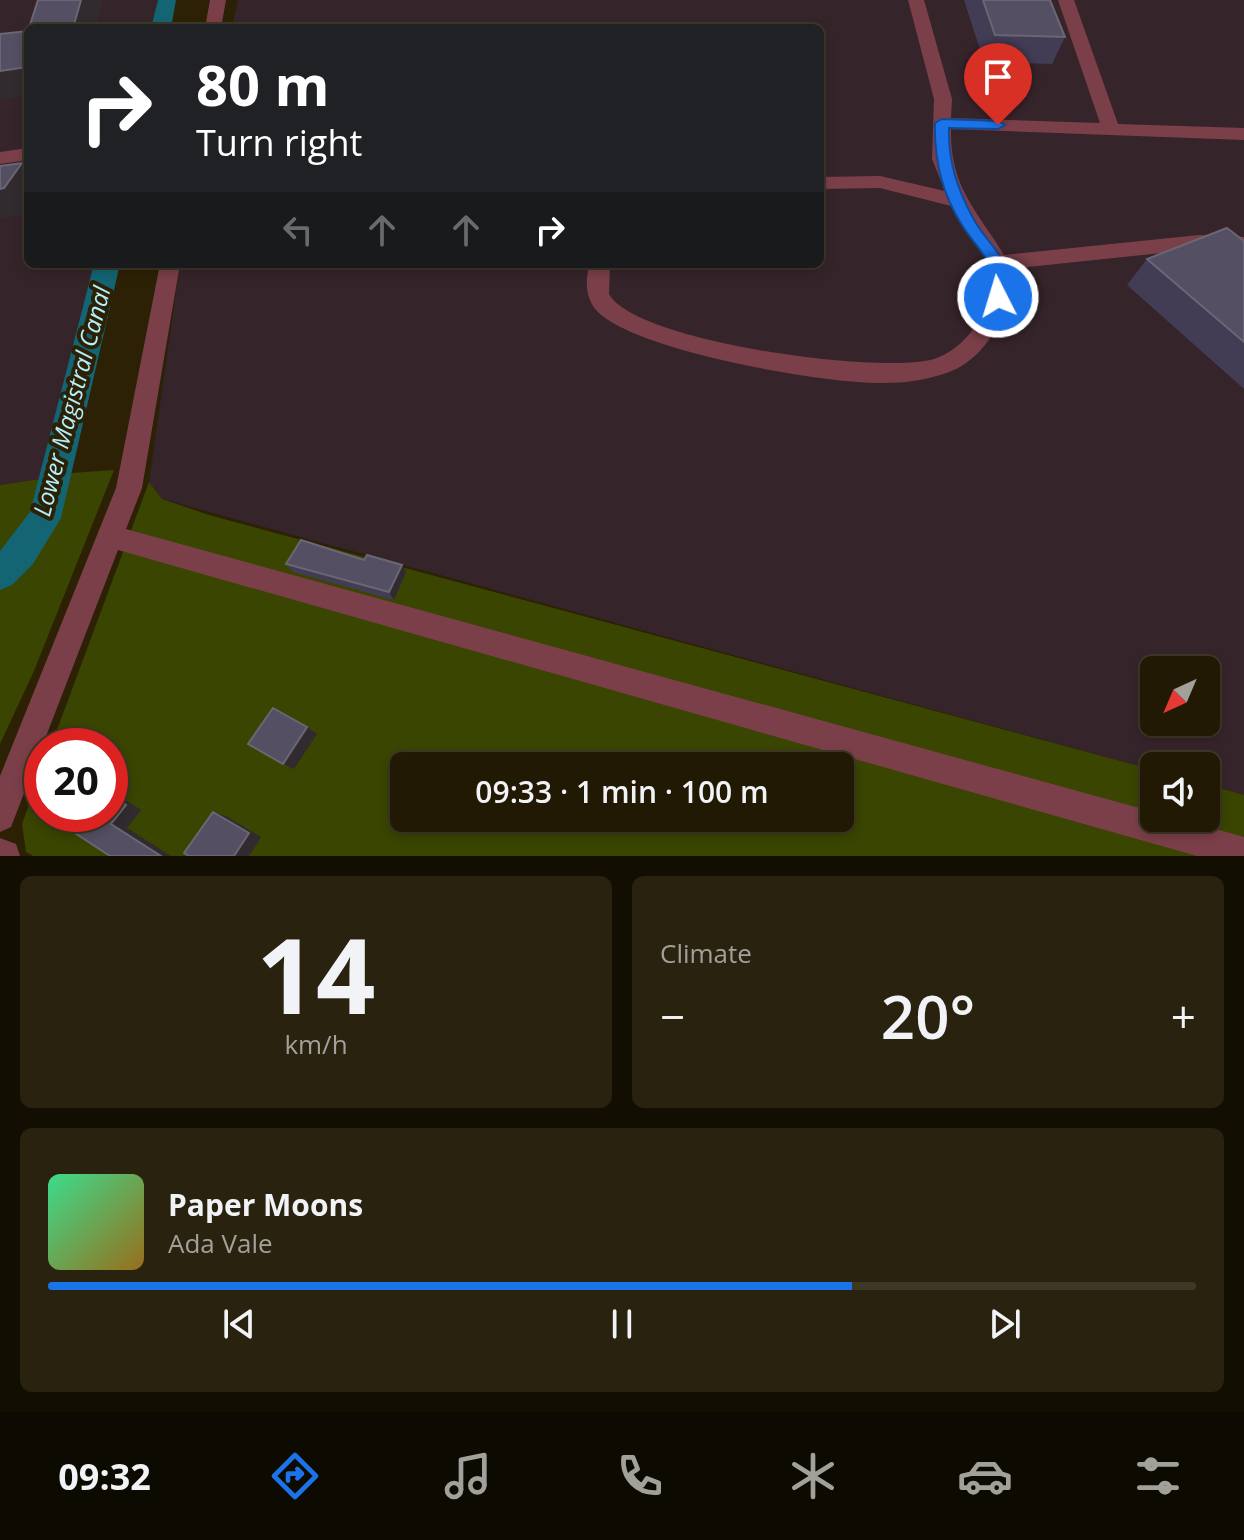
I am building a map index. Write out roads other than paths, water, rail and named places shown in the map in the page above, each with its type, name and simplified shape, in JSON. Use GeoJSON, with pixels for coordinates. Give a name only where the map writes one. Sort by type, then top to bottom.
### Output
{"type":"FeatureCollection","features":[{"type":"Feature","properties":{"kind":"street"},"geometry":{"type":"LineString","coordinates":[[214,24],[218,0]]}},
{"type":"Feature","properties":{"kind":"street"},"geometry":{"type":"LineString","coordinates":[[599,268],[595,280],[603,306],[633,325],[680,340],[788,363],[881,374],[944,365],[985,333],[998,297],[1001,277],[999,263],[967,222],[941,159],[943,99],[916,0]]}},
{"type":"Feature","properties":{"kind":"street"},"geometry":{"type":"LineString","coordinates":[[1066,0],[1111,129]]}},
{"type":"Feature","properties":{"kind":"street"},"geometry":{"type":"LineString","coordinates":[[942,123],[1244,134]]}},
{"type":"Feature","properties":{"kind":"street"},"geometry":{"type":"LineString","coordinates":[[0,158],[24,155]]}},
{"type":"Feature","properties":{"kind":"street"},"geometry":{"type":"LineString","coordinates":[[824,183],[880,182],[958,201]]}},
{"type":"Feature","properties":{"kind":"street"},"geometry":{"type":"LineString","coordinates":[[999,263],[1138,249],[1239,248]]}},
{"type":"Feature","properties":{"kind":"street"},"geometry":{"type":"LineString","coordinates":[[1138,249],[1162,268]]}},
{"type":"Feature","properties":{"kind":"street"},"geometry":{"type":"LineString","coordinates":[[0,816],[129,488],[169,268]]}},
{"type":"Feature","properties":{"kind":"street"},"geometry":{"type":"LineString","coordinates":[[110,536],[1244,853]]}},
{"type":"Feature","properties":{"kind":"waterway","name":"Lower Magistral Canal"},"geometry":{"type":"LineString","coordinates":[[162,24],[167,0]]}},
{"type":"Feature","properties":{"kind":"waterway","name":"Lower Magistral Canal"},"geometry":{"type":"LineString","coordinates":[[0,574],[21,553],[45,518],[106,268]]}}]}
